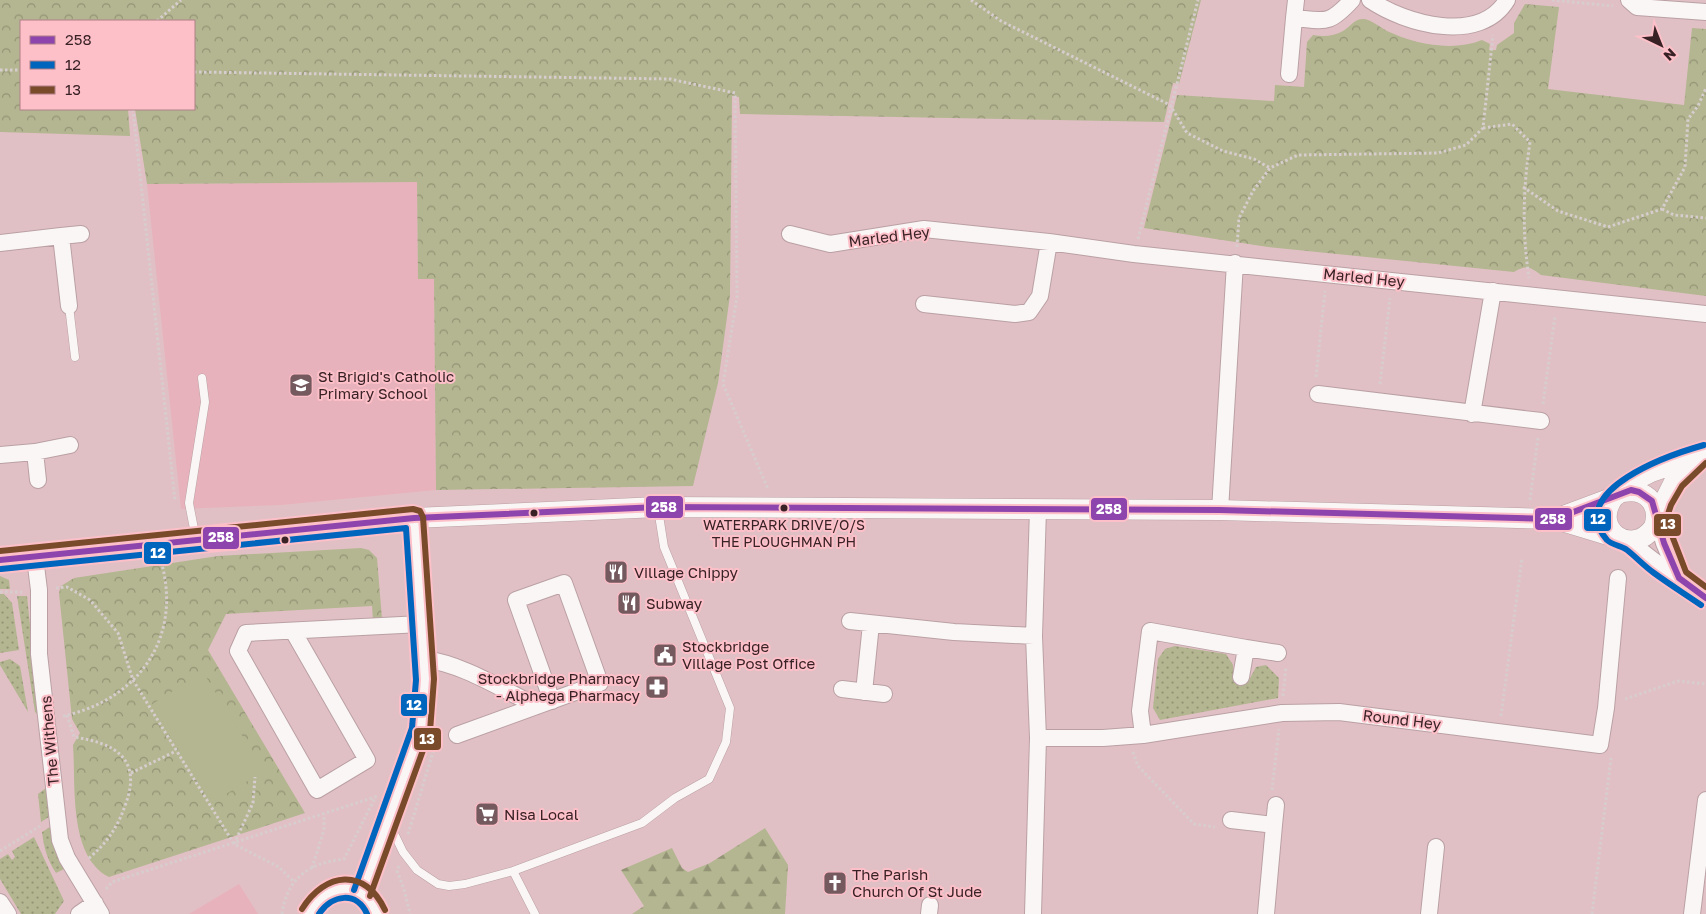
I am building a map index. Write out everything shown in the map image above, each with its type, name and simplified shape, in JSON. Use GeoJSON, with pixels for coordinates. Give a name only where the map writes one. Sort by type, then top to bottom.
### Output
{"type":"FeatureCollection","features":[{"type":"Feature","properties":{"kind":"street"},"geometry":{"type":"LineString","coordinates":[[1289,74],[1296,0]]}},
{"type":"Feature","properties":{"kind":"street"},"geometry":{"type":"LineString","coordinates":[[1294,18],[1327,21],[1340,13],[1352,0]]}},
{"type":"Feature","properties":{"kind":"street"},"geometry":{"type":"LineString","coordinates":[[1370,0],[1402,16],[1428,24],[1457,26],[1492,17],[1502,9],[1507,0]]}},
{"type":"Feature","properties":{"kind":"street"},"geometry":{"type":"LineString","coordinates":[[1629,0],[1637,7],[1706,12]]}},
{"type":"Feature","properties":{"kind":"street","name":"Marled Hey"},"geometry":{"type":"LineString","coordinates":[[790,234],[830,244],[924,229],[1050,242],[1134,254],[1235,263],[1706,314]]}},
{"type":"Feature","properties":{"kind":"street"},"geometry":{"type":"LineString","coordinates":[[0,244],[81,234]]}},
{"type":"Feature","properties":{"kind":"street"},"geometry":{"type":"LineString","coordinates":[[61,236],[69,306]]}},
{"type":"Feature","properties":{"kind":"street"},"geometry":{"type":"LineString","coordinates":[[924,304],[1014,314],[1029,312],[1040,296],[1050,242]]}},
{"type":"Feature","properties":{"kind":"street"},"geometry":{"type":"LineString","coordinates":[[1220,510],[1235,263]]}},
{"type":"Feature","properties":{"kind":"street"},"geometry":{"type":"LineString","coordinates":[[1472,414],[1493,291]]}},
{"type":"Feature","properties":{"kind":"street"},"geometry":{"type":"LineString","coordinates":[[1318,394],[1540,421]]}},
{"type":"Feature","properties":{"kind":"street"},"geometry":{"type":"LineString","coordinates":[[0,455],[34,452],[70,445]]}},
{"type":"Feature","properties":{"kind":"street"},"geometry":{"type":"LineString","coordinates":[[34,452],[38,480]]}},
{"type":"Feature","properties":{"kind":"street"},"geometry":{"type":"LineString","coordinates":[[1704,453],[1639,478],[1619,494],[1607,511],[1607,520],[1609,528],[1706,598]]}},
{"type":"Feature","properties":{"kind":"street"},"geometry":{"type":"LineString","coordinates":[[0,560],[35,558],[196,539],[414,518],[658,507],[1220,510],[1555,519],[1626,540],[1637,540],[1650,533],[1674,482],[1704,453]]}},
{"type":"Feature","properties":{"kind":"street"},"geometry":{"type":"LineString","coordinates":[[1555,519],[1619,494],[1639,492],[1646,495],[1656,508],[1664,544],[1679,578]]}},
{"type":"Feature","properties":{"kind":"street"},"geometry":{"type":"LineString","coordinates":[[1033,914],[1038,738],[1034,636],[1038,508]]}},
{"type":"Feature","properties":{"kind":"street"},"geometry":{"type":"LineString","coordinates":[[362,893],[401,790],[421,730],[425,680],[414,518]]}},
{"type":"Feature","properties":{"kind":"street","name":"The Withens"},"geometry":{"type":"LineString","coordinates":[[35,558],[39,590],[39,654],[48,719],[56,816],[60,840],[74,870],[98,909]]}},
{"type":"Feature","properties":{"kind":"street"},"geometry":{"type":"LineString","coordinates":[[1600,745],[1606,708],[1618,578]]}},
{"type":"Feature","properties":{"kind":"street"},"geometry":{"type":"LineString","coordinates":[[457,735],[600,683],[564,582],[516,600],[544,703]]}},
{"type":"Feature","properties":{"kind":"street"},"geometry":{"type":"LineString","coordinates":[[850,621],[1034,636]]}},
{"type":"Feature","properties":{"kind":"street"},"geometry":{"type":"LineString","coordinates":[[293,631],[367,760],[317,790],[238,651],[246,633],[422,624]]}},
{"type":"Feature","properties":{"kind":"street"},"geometry":{"type":"LineString","coordinates":[[864,692],[871,624]]}},
{"type":"Feature","properties":{"kind":"street"},"geometry":{"type":"LineString","coordinates":[[1135,736],[1150,631],[1278,653]]}},
{"type":"Feature","properties":{"kind":"street"},"geometry":{"type":"LineString","coordinates":[[1241,677],[1246,648]]}},
{"type":"Feature","properties":{"kind":"street"},"geometry":{"type":"LineString","coordinates":[[424,659],[439,661],[461,669],[544,703]]}},
{"type":"Feature","properties":{"kind":"street"},"geometry":{"type":"LineString","coordinates":[[842,689],[884,694]]}},
{"type":"Feature","properties":{"kind":"street","name":"Round Hey"},"geometry":{"type":"LineString","coordinates":[[1038,738],[1135,736],[1282,713],[1339,712],[1600,745]]}},
{"type":"Feature","properties":{"kind":"street"},"geometry":{"type":"LineString","coordinates":[[1692,914],[1706,800]]}},
{"type":"Feature","properties":{"kind":"street"},"geometry":{"type":"LineString","coordinates":[[1266,914],[1276,805]]}},
{"type":"Feature","properties":{"kind":"street"},"geometry":{"type":"LineString","coordinates":[[1231,820],[1274,825]]}},
{"type":"Feature","properties":{"kind":"street"},"geometry":{"type":"LineString","coordinates":[[1429,914],[1436,847]]}},
{"type":"Feature","properties":{"kind":"street"},"geometry":{"type":"LineString","coordinates":[[309,914],[315,901],[329,890],[346,888],[362,893],[374,905],[377,914]]}},
{"type":"Feature","properties":{"kind":"street"},"geometry":{"type":"LineString","coordinates":[[0,902],[8,914]]}},
{"type":"Feature","properties":{"kind":"street"},"geometry":{"type":"LineString","coordinates":[[79,914],[98,909]]}},
{"type":"Feature","properties":{"kind":"lane"},"geometry":{"type":"LineString","coordinates":[[69,306],[75,356]]}},
{"type":"Feature","properties":{"kind":"lane"},"geometry":{"type":"LineString","coordinates":[[196,539],[189,495],[205,402],[202,378]]}},
{"type":"Feature","properties":{"kind":"lane"},"geometry":{"type":"LineString","coordinates":[[389,822],[409,862],[430,879],[449,886],[465,884],[513,871],[642,823],[675,798],[708,778],[726,742],[730,708],[664,547],[658,507]]}},
{"type":"Feature","properties":{"kind":"lane"},"geometry":{"type":"LineString","coordinates":[[513,871],[535,914]]}},
{"type":"Feature","properties":{"kind":"path"},"geometry":{"type":"LineString","coordinates":[[158,20],[181,0]]}},
{"type":"Feature","properties":{"kind":"path"},"geometry":{"type":"LineString","coordinates":[[971,0],[1001,21],[1170,105],[1187,133],[1223,151],[1254,159],[1270,168]]}},
{"type":"Feature","properties":{"kind":"path"},"geometry":{"type":"LineString","coordinates":[[1134,254],[1198,0]]}},
{"type":"Feature","properties":{"kind":"path"},"geometry":{"type":"LineString","coordinates":[[1552,0],[1618,7],[1629,0]]}},
{"type":"Feature","properties":{"kind":"path"},"geometry":{"type":"LineString","coordinates":[[1483,128],[1493,50],[1492,17]]}},
{"type":"Feature","properties":{"kind":"path"},"geometry":{"type":"LineString","coordinates":[[0,70],[20,70]]}},
{"type":"Feature","properties":{"kind":"path"},"geometry":{"type":"LineString","coordinates":[[195,72],[670,80],[735,93],[737,297],[723,384],[776,508]]}},
{"type":"Feature","properties":{"kind":"path"},"geometry":{"type":"LineString","coordinates":[[1662,210],[1685,167],[1688,119],[1698,106],[1706,88]]}},
{"type":"Feature","properties":{"kind":"path"},"geometry":{"type":"LineString","coordinates":[[133,110],[175,502]]}},
{"type":"Feature","properties":{"kind":"path"},"geometry":{"type":"LineString","coordinates":[[1235,263],[1239,218],[1253,190],[1270,168],[1298,155],[1438,153],[1466,145],[1483,128],[1512,124],[1530,142],[1523,187],[1525,246],[1532,295]]}},
{"type":"Feature","properties":{"kind":"path"},"geometry":{"type":"LineString","coordinates":[[1523,187],[1558,211],[1608,227],[1662,210],[1674,215],[1706,218]]}},
{"type":"Feature","properties":{"kind":"path"},"geometry":{"type":"LineString","coordinates":[[1318,394],[1315,385],[1328,273]]}},
{"type":"Feature","properties":{"kind":"path"},"geometry":{"type":"LineString","coordinates":[[1378,402],[1392,280]]}},
{"type":"Feature","properties":{"kind":"path"},"geometry":{"type":"LineString","coordinates":[[48,719],[103,703],[119,694],[133,680],[155,650],[167,609],[167,588],[161,560],[171,558],[169,542]]}},
{"type":"Feature","properties":{"kind":"path"},"geometry":{"type":"LineString","coordinates":[[1499,732],[1522,558]]}},
{"type":"Feature","properties":{"kind":"path"},"geometry":{"type":"LineString","coordinates":[[39,590],[67,587],[90,600],[118,633],[133,680],[234,844],[279,867],[294,882]]}},
{"type":"Feature","properties":{"kind":"path"},"geometry":{"type":"LineString","coordinates":[[1606,708],[1678,681],[1706,684]]}},
{"type":"Feature","properties":{"kind":"path"},"geometry":{"type":"LineString","coordinates":[[67,715],[74,738],[103,742],[113,748],[128,764],[132,784],[129,796],[113,833],[98,850],[74,870]]}},
{"type":"Feature","properties":{"kind":"path"},"geometry":{"type":"LineString","coordinates":[[1135,736],[1138,766],[1194,824],[1220,828],[1231,820]]}},
{"type":"Feature","properties":{"kind":"path"},"geometry":{"type":"LineString","coordinates":[[1592,914],[1613,745],[1600,745]]}},
{"type":"Feature","properties":{"kind":"path"},"geometry":{"type":"LineString","coordinates":[[410,914],[404,888],[397,872],[434,755],[434,747]]}},
{"type":"Feature","properties":{"kind":"path"},"geometry":{"type":"LineString","coordinates":[[131,773],[176,751]]}},
{"type":"Feature","properties":{"kind":"path"},"geometry":{"type":"LineString","coordinates":[[234,844],[253,803],[255,777]]}},
{"type":"Feature","properties":{"kind":"path"},"geometry":{"type":"LineString","coordinates":[[98,909],[112,882],[424,783]]}},
{"type":"Feature","properties":{"kind":"path"},"geometry":{"type":"LineString","coordinates":[[282,914],[284,899],[294,882],[312,868],[331,861],[344,859],[376,797]]}},
{"type":"Feature","properties":{"kind":"path"},"geometry":{"type":"LineString","coordinates":[[312,868],[324,830],[324,814]]}},
{"type":"Feature","properties":{"kind":"path"},"geometry":{"type":"LineString","coordinates":[[0,850],[56,816]]}},
{"type":"Feature","properties":{"kind":"shaded area","name":"St Brigid's Catholic Primary School"},"geometry":{"type":"Polygon","coordinates":[[[417,182],[418,278],[434,278],[436,490],[281,505],[181,509],[147,184],[417,182]]]}},
{"type":"Feature","properties":{"kind":"shaded area"},"geometry":{"type":"Polygon","coordinates":[[[239,884],[258,914],[189,914],[239,884]]]}},
{"type":"Feature","properties":{"kind":"green space"},"geometry":{"type":"Polygon","coordinates":[[[0,0],[1201,0],[1179,84],[1173,83],[1164,122],[740,114],[739,97],[732,96],[730,295],[718,383],[693,486],[436,490],[434,279],[418,279],[417,182],[147,184],[135,110],[195,110],[195,20],[20,20],[20,110],[128,110],[130,136],[0,132],[0,0]]]}},
{"type":"Feature","properties":{"kind":"green space"},"geometry":{"type":"Polygon","coordinates":[[[1525,4],[1559,7],[1548,89],[1684,105],[1692,28],[1706,29],[1706,296],[1541,275],[1528,268],[1521,268],[1514,272],[1268,247],[1144,228],[1177,95],[1274,101],[1275,85],[1304,87],[1307,42],[1313,35],[1325,36],[1336,34],[1360,19],[1369,20],[1398,36],[1421,43],[1446,46],[1470,44],[1482,40],[1490,44],[1489,50],[1496,50],[1497,45],[1514,33],[1514,23],[1525,4]]]}},
{"type":"Feature","properties":{"kind":"green space"},"geometry":{"type":"Polygon","coordinates":[[[361,548],[369,550],[377,558],[382,619],[373,620],[372,606],[226,614],[208,650],[305,813],[109,877],[96,867],[86,853],[80,837],[77,818],[73,745],[80,733],[72,719],[59,593],[61,586],[74,578],[218,556],[361,548]]]}},
{"type":"Feature","properties":{"kind":"green space"},"geometry":{"type":"Polygon","coordinates":[[[0,576],[9,580],[10,589],[0,589],[0,576]]]}},
{"type":"Feature","properties":{"kind":"green space"},"geometry":{"type":"Polygon","coordinates":[[[0,594],[4,594],[12,603],[19,650],[0,653],[0,594]]]}},
{"type":"Feature","properties":{"kind":"green space"},"geometry":{"type":"Polygon","coordinates":[[[17,596],[27,596],[39,714],[35,712],[17,596]]]}},
{"type":"Feature","properties":{"kind":"green space"},"geometry":{"type":"Polygon","coordinates":[[[1175,646],[1226,654],[1233,665],[1233,681],[1248,682],[1256,667],[1266,665],[1279,678],[1278,698],[1160,720],[1153,708],[1158,659],[1165,649],[1175,646]]]}},
{"type":"Feature","properties":{"kind":"green space"},"geometry":{"type":"Polygon","coordinates":[[[10,659],[20,666],[28,712],[0,665],[0,662],[10,659]]]}},
{"type":"Feature","properties":{"kind":"green space"},"geometry":{"type":"Polygon","coordinates":[[[203,672],[264,771],[211,803],[151,705],[203,672]]]}},
{"type":"Feature","properties":{"kind":"green space"},"geometry":{"type":"Polygon","coordinates":[[[46,788],[49,817],[41,822],[38,794],[46,788]]]}},
{"type":"Feature","properties":{"kind":"green space"},"geometry":{"type":"Polygon","coordinates":[[[50,827],[55,850],[64,869],[56,873],[46,853],[42,832],[50,827]]]}},
{"type":"Feature","properties":{"kind":"green space"},"geometry":{"type":"Polygon","coordinates":[[[765,828],[788,865],[785,914],[632,914],[644,906],[621,870],[672,848],[682,868],[688,872],[710,863],[765,828]]]}},
{"type":"Feature","properties":{"kind":"green space"},"geometry":{"type":"Polygon","coordinates":[[[34,837],[64,901],[55,914],[21,914],[0,879],[0,859],[8,854],[12,860],[15,857],[12,851],[34,837]]]}},
{"type":"Feature","properties":{"kind":"transit line","name":"12"},"geometry":{"type":"LineString","coordinates":[[1701,605],[1650,570],[1627,550],[1609,542],[1598,522],[1600,505],[1610,490],[1627,477],[1669,457],[1704,445]]}},
{"type":"Feature","properties":{"kind":"transit line","name":"13"},"geometry":{"type":"LineString","coordinates":[[1706,463],[1682,486],[1671,505],[1666,520],[1686,572],[1706,587]]}},
{"type":"Feature","properties":{"kind":"transit line","name":"258"},"geometry":{"type":"LineString","coordinates":[[0,560],[414,518],[658,507],[1220,510],[1555,519],[1631,490],[1639,492],[1652,501],[1664,543],[1679,578],[1706,598]]}},
{"type":"Feature","properties":{"kind":"transit line","name":"13"},"geometry":{"type":"LineString","coordinates":[[0,551],[413,509],[420,511],[423,517],[434,679],[430,731],[370,896]]}},
{"type":"Feature","properties":{"kind":"transit line","name":"12"},"geometry":{"type":"LineString","coordinates":[[1,569],[406,528],[416,680],[412,728],[354,890]]}},
{"type":"Feature","properties":{"kind":"transit line","name":"13"},"geometry":{"type":"LineString","coordinates":[[302,909],[311,897],[322,888],[333,882],[345,880],[356,881],[367,886],[377,896],[385,910]]}},
{"type":"Feature","properties":{"kind":"transit line","name":"12"},"geometry":{"type":"LineString","coordinates":[[319,914],[331,902],[344,898],[357,901],[367,914]]}},
{"type":"Feature","properties":{"kind":"place","name":"St Brigid's Catholic Primary School"},"geometry":{"type":"Point","coordinates":[301,385]}},
{"type":"Feature","properties":{"kind":"place","name":"WATERPARK DRIVE/O/S THE PLOUGHMAN PH"},"geometry":{"type":"Point","coordinates":[784,508]}},
{"type":"Feature","properties":{"kind":"place","name":"Village Chippy"},"geometry":{"type":"Point","coordinates":[616,572]}},
{"type":"Feature","properties":{"kind":"place","name":"Subway"},"geometry":{"type":"Point","coordinates":[629,603]}},
{"type":"Feature","properties":{"kind":"place","name":"Stockbridge Village Post Office"},"geometry":{"type":"Point","coordinates":[665,655]}},
{"type":"Feature","properties":{"kind":"place","name":"Stockbridge Pharmacy - Alphega Pharmacy"},"geometry":{"type":"Point","coordinates":[657,687]}},
{"type":"Feature","properties":{"kind":"place","name":"Nisa Local"},"geometry":{"type":"Point","coordinates":[487,814]}},
{"type":"Feature","properties":{"kind":"place","name":"The Parish Church Of St Jude"},"geometry":{"type":"Point","coordinates":[835,883]}}]}
